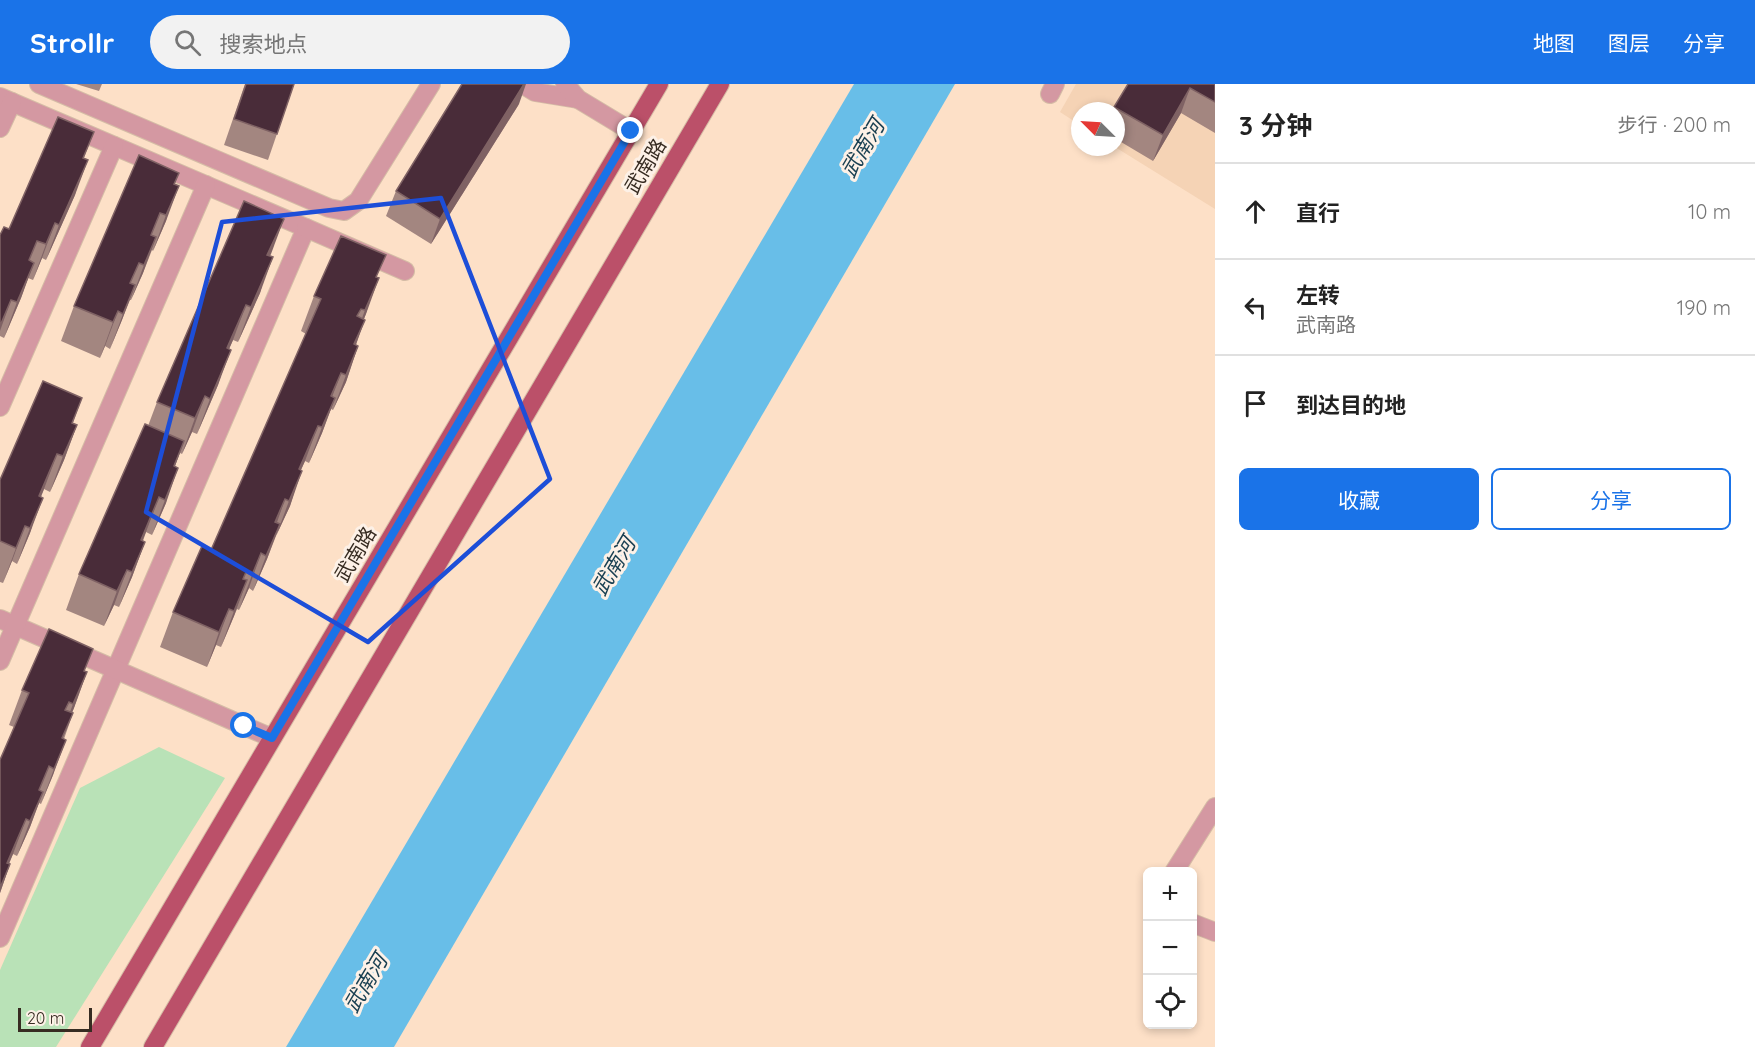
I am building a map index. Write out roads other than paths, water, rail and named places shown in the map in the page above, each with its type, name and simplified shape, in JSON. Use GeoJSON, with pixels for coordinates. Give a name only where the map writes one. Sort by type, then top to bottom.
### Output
{"type":"FeatureCollection","features":[{"type":"Feature","properties":{"kind":"main road","name":"武南路"},"geometry":{"type":"LineString","coordinates":[[90,1047],[659,84]]}},
{"type":"Feature","properties":{"kind":"main road","name":"武南路"},"geometry":{"type":"LineString","coordinates":[[153,1047],[720,84]]}},
{"type":"Feature","properties":{"kind":"street"},"geometry":{"type":"LineString","coordinates":[[39,84],[329,208],[344,211],[358,201],[431,84]]}},
{"type":"Feature","properties":{"kind":"street"},"geometry":{"type":"LineString","coordinates":[[522,84],[535,92],[578,99]]}},
{"type":"Feature","properties":{"kind":"street"},"geometry":{"type":"LineString","coordinates":[[565,84],[578,99],[631,131]]}},
{"type":"Feature","properties":{"kind":"street"},"geometry":{"type":"LineString","coordinates":[[0,128],[6,99],[405,271]]}},
{"type":"Feature","properties":{"kind":"street"},"geometry":{"type":"LineString","coordinates":[[0,407],[114,146]]}},
{"type":"Feature","properties":{"kind":"street"},"geometry":{"type":"LineString","coordinates":[[0,661],[8,622],[206,185]]}},
{"type":"Feature","properties":{"kind":"street"},"geometry":{"type":"LineString","coordinates":[[0,938],[306,228]]}},
{"type":"Feature","properties":{"kind":"street"},"geometry":{"type":"LineString","coordinates":[[8,622],[272,738]]}},
{"type":"Feature","properties":{"kind":"street"},"geometry":{"type":"LineString","coordinates":[[1177,867],[1215,807]]}},
{"type":"Feature","properties":{"kind":"street"},"geometry":{"type":"LineString","coordinates":[[1197,925],[1215,932]]}},
{"type":"Feature","properties":{"kind":"water","name":"武南河"},"geometry":{"type":"Polygon","coordinates":[[[854,84],[955,84],[394,1047],[286,1047],[854,84]]]}}]}
